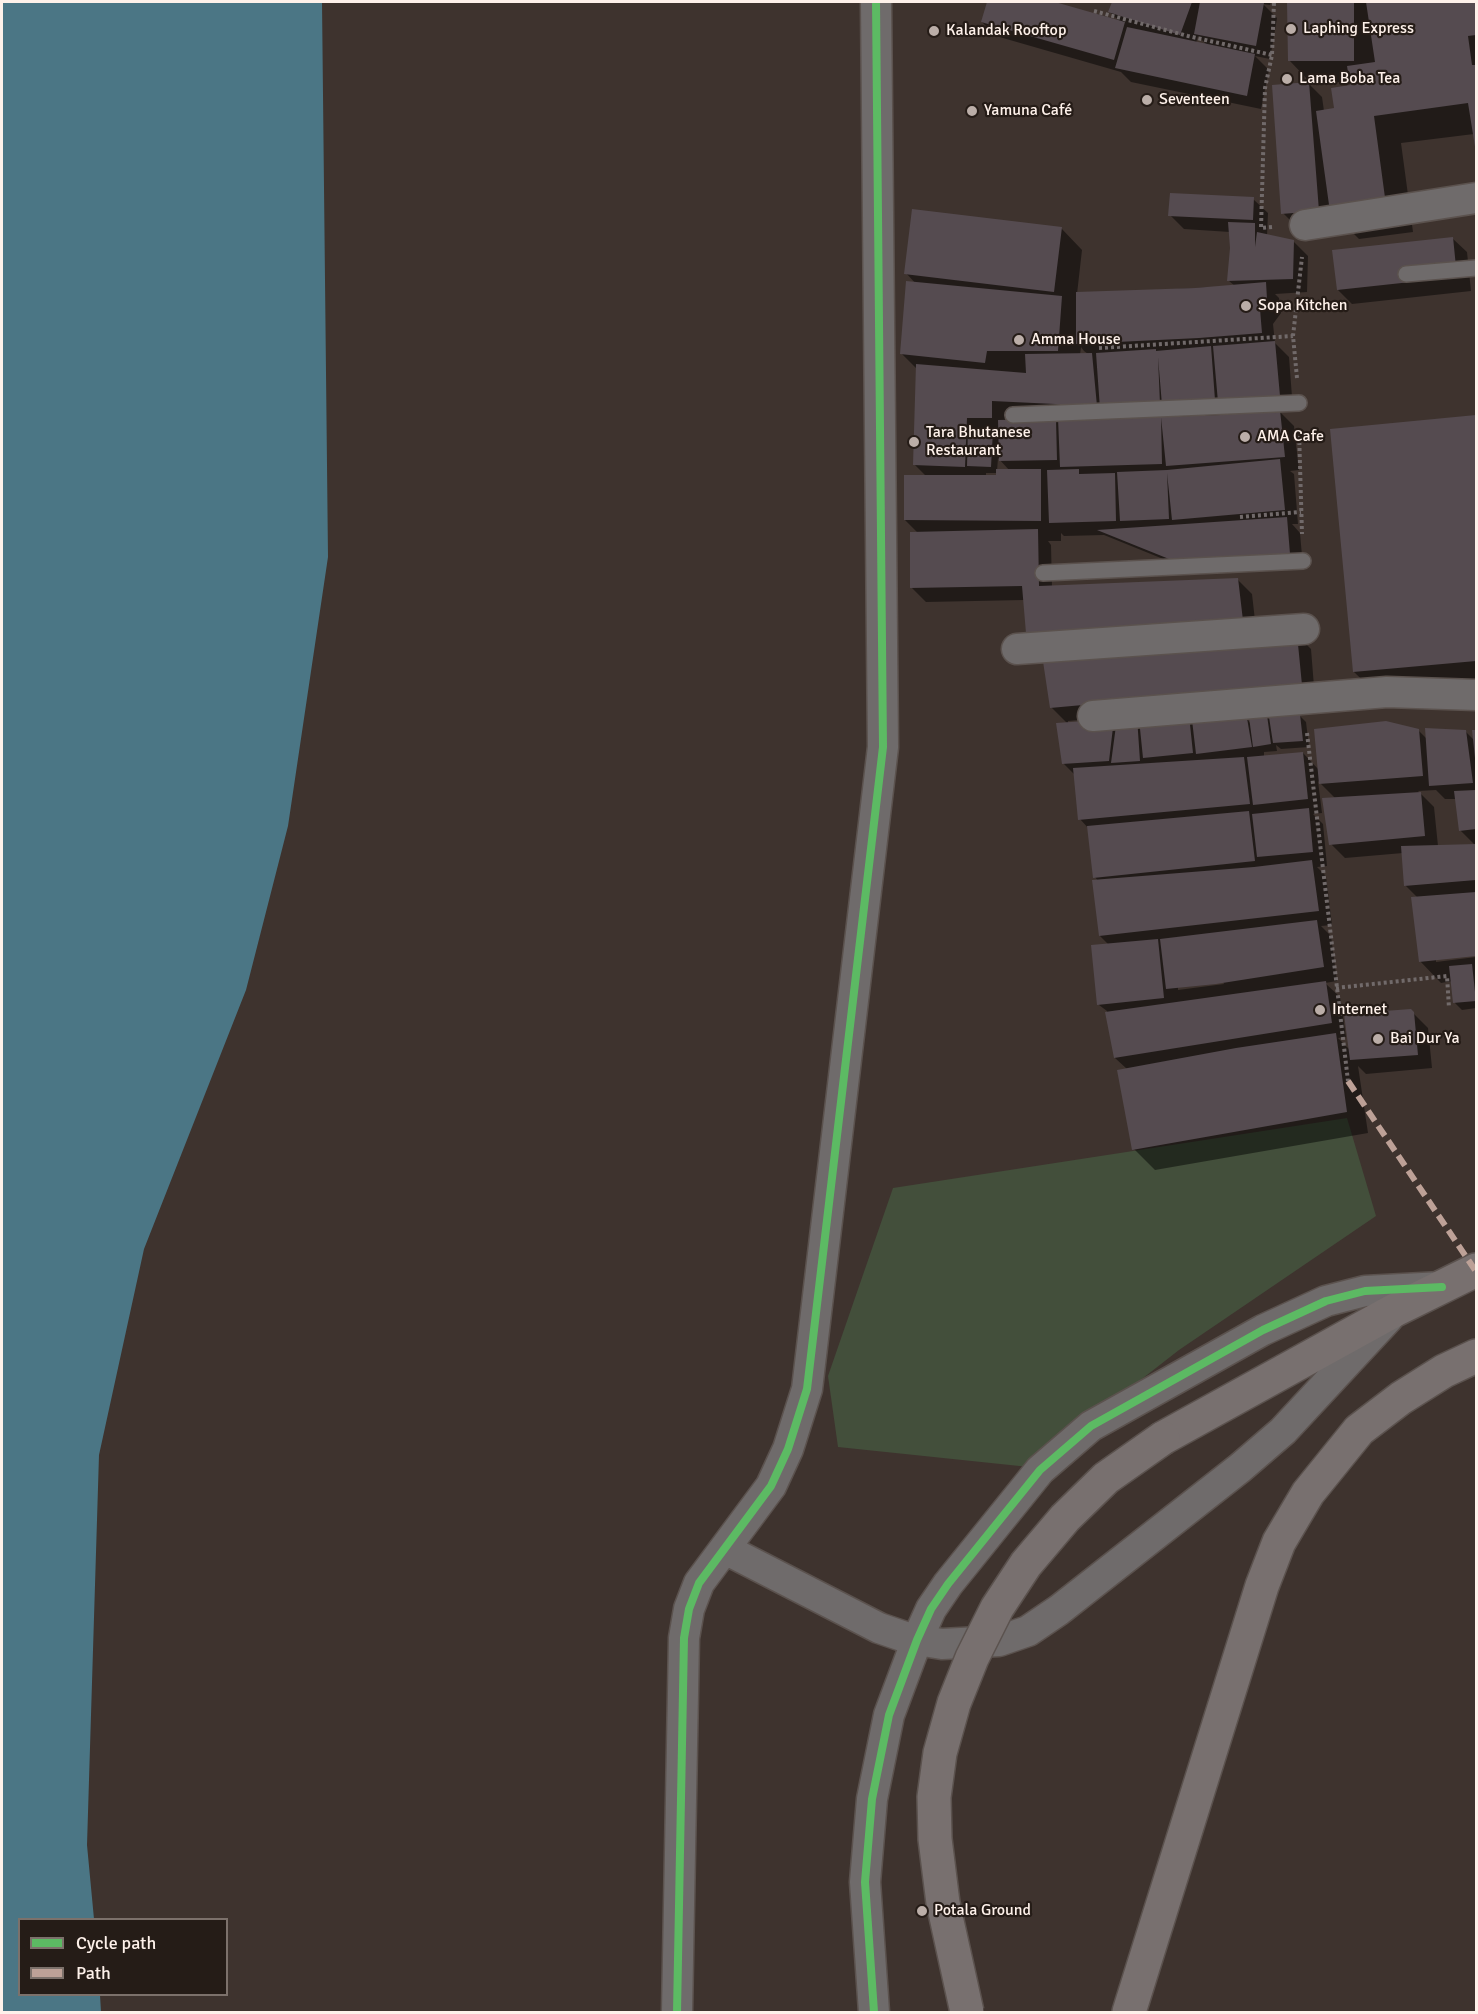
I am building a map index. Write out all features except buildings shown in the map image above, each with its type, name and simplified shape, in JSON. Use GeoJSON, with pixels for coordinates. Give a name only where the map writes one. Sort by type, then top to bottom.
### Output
{"type":"FeatureCollection","features":[{"type":"Feature","properties":{"kind":"highway"},"geometry":{"type":"LineString","coordinates":[[967,2013],[943,1903],[935,1839],[934,1797],[940,1753],[954,1703],[972,1658],[997,1608],[1026,1564],[1065,1518],[1106,1478],[1163,1438],[1395,1310],[1476,1270]]}},
{"type":"Feature","properties":{"kind":"highway"},"geometry":{"type":"LineString","coordinates":[[1129,2013],[1259,1597],[1279,1542],[1308,1493],[1359,1430],[1444,1371],[1476,1356]]}},
{"type":"Feature","properties":{"kind":"street"},"geometry":{"type":"LineString","coordinates":[[677,2013],[684,1638],[689,1609],[699,1583],[771,1486],[788,1449],[807,1389],[883,747],[876,2]]}},
{"type":"Feature","properties":{"kind":"street"},"geometry":{"type":"LineString","coordinates":[[1305,225],[1476,198]]}},
{"type":"Feature","properties":{"kind":"street"},"geometry":{"type":"LineString","coordinates":[[1017,649],[1304,629]]}},
{"type":"Feature","properties":{"kind":"street"},"geometry":{"type":"LineString","coordinates":[[1093,716],[1387,692],[1476,695]]}},
{"type":"Feature","properties":{"kind":"street"},"geometry":{"type":"LineString","coordinates":[[874,2013],[865,1881],[872,1799],[889,1715],[917,1640],[932,1609],[948,1584],[1040,1470],[1091,1426],[1263,1330],[1326,1301],[1365,1291],[1442,1287]]}},
{"type":"Feature","properties":{"kind":"street"},"geometry":{"type":"LineString","coordinates":[[725,1549],[879,1628],[917,1640],[942,1644],[999,1641],[1028,1631],[1059,1610],[1240,1468],[1283,1431],[1395,1310]]}},
{"type":"Feature","properties":{"kind":"lane"},"geometry":{"type":"LineString","coordinates":[[1406,274],[1476,268]]}},
{"type":"Feature","properties":{"kind":"lane"},"geometry":{"type":"LineString","coordinates":[[1013,415],[1299,403]]}},
{"type":"Feature","properties":{"kind":"lane"},"geometry":{"type":"LineString","coordinates":[[1043,573],[1303,561]]}},
{"type":"Feature","properties":{"kind":"path"},"geometry":{"type":"LineString","coordinates":[[1274,2],[1272,55],[1265,88],[1261,228],[1305,225],[1293,336],[1299,403],[1303,561]]}},
{"type":"Feature","properties":{"kind":"path"},"geometry":{"type":"LineString","coordinates":[[1094,11],[1272,55]]}},
{"type":"Feature","properties":{"kind":"path"},"geometry":{"type":"LineString","coordinates":[[1099,348],[1293,336]]}},
{"type":"Feature","properties":{"kind":"path"},"geometry":{"type":"LineString","coordinates":[[1240,517],[1302,512]]}},
{"type":"Feature","properties":{"kind":"path"},"geometry":{"type":"LineString","coordinates":[[1303,699],[1348,1081]]}},
{"type":"Feature","properties":{"kind":"path"},"geometry":{"type":"LineString","coordinates":[[1336,988],[1447,976],[1449,1008]]}},
{"type":"Feature","properties":{"kind":"green space"},"geometry":{"type":"Polygon","coordinates":[[[1347,1118],[1376,1216],[1179,1350],[1029,1467],[838,1447],[828,1376],[893,1188],[1347,1118]]]}},
{"type":"Feature","properties":{"kind":"water"},"geometry":{"type":"Polygon","coordinates":[[[2,2],[322,2],[328,557],[288,826],[246,990],[144,1249],[99,1455],[87,1845],[94,1918],[18,1918],[18,1996],[100,1996],[101,2012],[2,2012],[2,2]]]}},
{"type":"Feature","properties":{"kind":"marked path"},"geometry":{"type":"LineString","coordinates":[[1348,1081],[1475,1270]]}},
{"type":"Feature","properties":{"kind":"cycle path"},"geometry":{"type":"LineString","coordinates":[[677,2012],[684,1638],[689,1609],[699,1583],[771,1486],[788,1449],[807,1389],[883,747],[876,2]]}},
{"type":"Feature","properties":{"kind":"cycle path"},"geometry":{"type":"LineString","coordinates":[[874,2012],[865,1882],[872,1799],[889,1715],[917,1640],[931,1609],[948,1584],[1040,1470],[1091,1426],[1263,1330],[1326,1301],[1365,1291],[1442,1287]]}},
{"type":"Feature","properties":{"kind":"place","name":"Laphing Express"},"geometry":{"type":"Point","coordinates":[1291,29]}},
{"type":"Feature","properties":{"kind":"place","name":"Kalandak Rooftop"},"geometry":{"type":"Point","coordinates":[934,31]}},
{"type":"Feature","properties":{"kind":"place","name":"Lama Boba Tea"},"geometry":{"type":"Point","coordinates":[1287,79]}},
{"type":"Feature","properties":{"kind":"place","name":"Seventeen"},"geometry":{"type":"Point","coordinates":[1147,100]}},
{"type":"Feature","properties":{"kind":"place","name":"Yamuna Café"},"geometry":{"type":"Point","coordinates":[972,111]}},
{"type":"Feature","properties":{"kind":"place","name":"Sopa Kitchen"},"geometry":{"type":"Point","coordinates":[1246,306]}},
{"type":"Feature","properties":{"kind":"place","name":"Amma House"},"geometry":{"type":"Point","coordinates":[1019,340]}},
{"type":"Feature","properties":{"kind":"place","name":"AMA Cafe"},"geometry":{"type":"Point","coordinates":[1245,437]}},
{"type":"Feature","properties":{"kind":"place","name":"Tara Bhutanese Restaurant"},"geometry":{"type":"Point","coordinates":[914,442]}},
{"type":"Feature","properties":{"kind":"place","name":"Internet"},"geometry":{"type":"Point","coordinates":[1320,1010]}},
{"type":"Feature","properties":{"kind":"place","name":"Bai Dur Ya"},"geometry":{"type":"Point","coordinates":[1378,1039]}},
{"type":"Feature","properties":{"kind":"place","name":"Potala Ground"},"geometry":{"type":"Point","coordinates":[922,1911]}}]}
